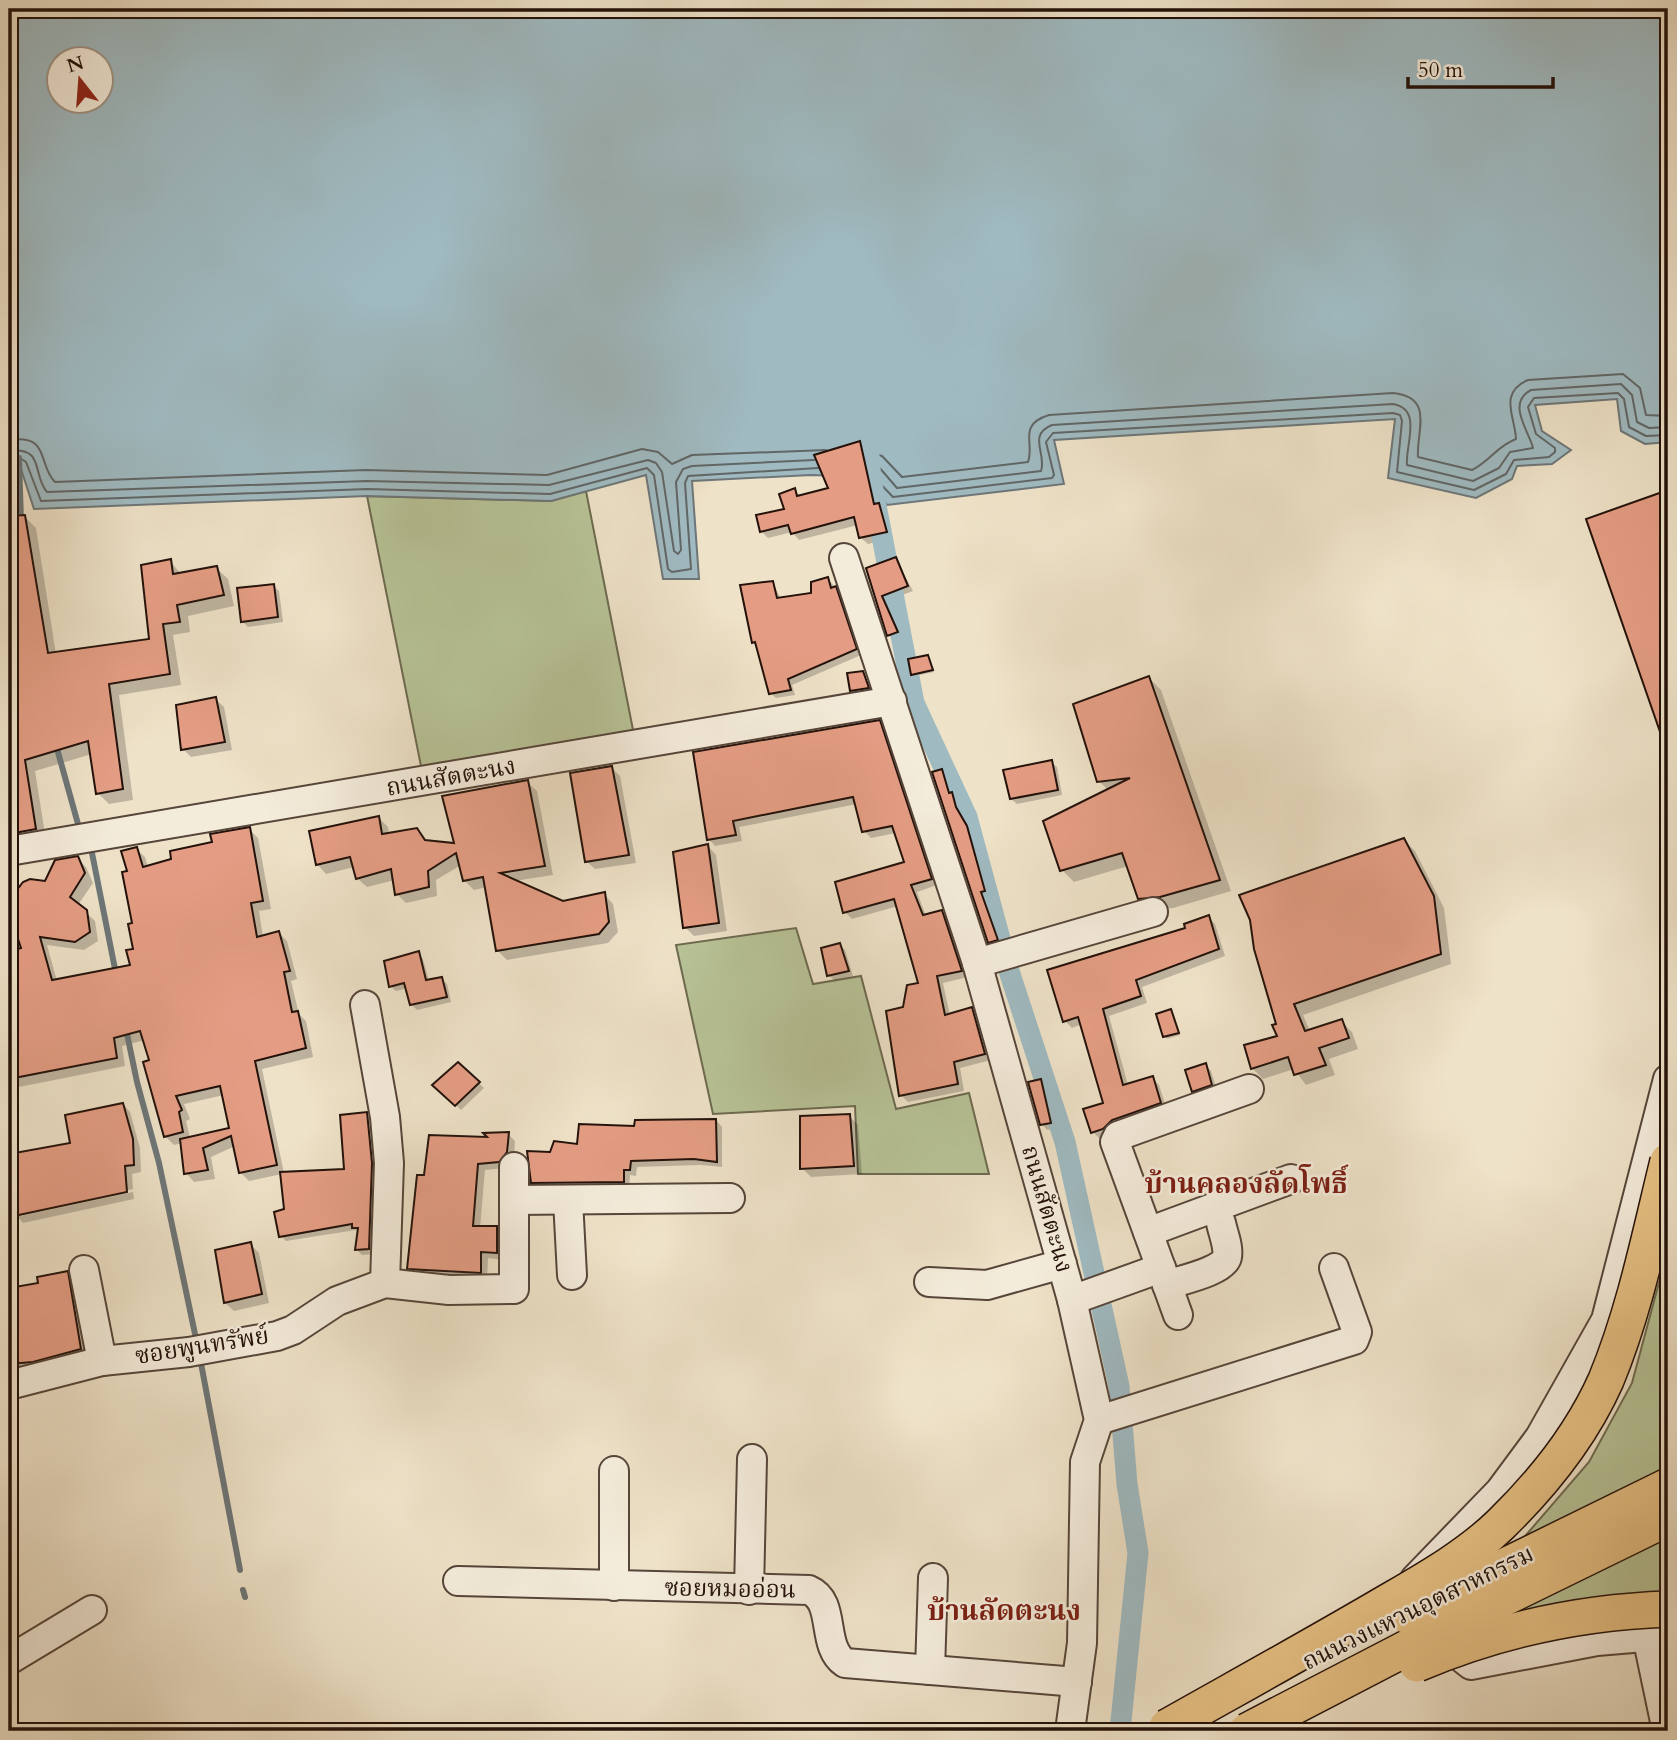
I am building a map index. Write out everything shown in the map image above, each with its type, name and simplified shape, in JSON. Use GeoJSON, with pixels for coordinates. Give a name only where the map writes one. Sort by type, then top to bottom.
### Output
{"type":"FeatureCollection","features":[{"type":"Feature","properties":{"kind":"main road","name":"ถนนวงแหวนอุตสาหกรรม"},"geometry":{"type":"LineString","coordinates":[[1668,1161],[1628,1315],[1606,1380],[1578,1432],[1539,1484],[1499,1526],[1452,1562],[1334,1634],[1167,1727],[1668,1486]]}},
{"type":"Feature","properties":{"kind":"main road","name":"ถนนวงแหวนอุตสาหกรรม"},"geometry":{"type":"LineString","coordinates":[[1247,1731],[1473,1614],[1668,1518]]}},
{"type":"Feature","properties":{"kind":"main road"},"geometry":{"type":"LineString","coordinates":[[1261,1731],[1481,1640],[1539,1623],[1594,1614],[1668,1608]]}},
{"type":"Feature","properties":{"kind":"street","name":"ถนนสัตตะนง"},"geometry":{"type":"LineString","coordinates":[[844,558],[977,963],[1062,1264],[1089,1294],[1113,1415]]}},
{"type":"Feature","properties":{"kind":"street","name":"ถนนสัตตะนง"},"geometry":{"type":"LineString","coordinates":[[9,851],[892,701]]}},
{"type":"Feature","properties":{"kind":"street"},"geometry":{"type":"LineString","coordinates":[[977,963],[1153,912]]}},
{"type":"Feature","properties":{"kind":"street"},"geometry":{"type":"LineString","coordinates":[[365,1005],[385,1117],[388,1152],[385,1283]]}},
{"type":"Feature","properties":{"kind":"street"},"geometry":{"type":"LineString","coordinates":[[1667,1731],[1658,1635],[1597,1640],[1471,1665],[1438,1639],[1422,1608],[1415,1578],[1500,1491],[1540,1437],[1606,1320],[1668,1079]]}},
{"type":"Feature","properties":{"kind":"street"},"geometry":{"type":"LineString","coordinates":[[1178,1315],[1115,1142],[1118,1136],[1249,1089]]}},
{"type":"Feature","properties":{"kind":"street","name":"ซอยพูนทรัพย์"},"geometry":{"type":"LineString","coordinates":[[9,1385],[102,1361],[189,1352],[277,1336],[293,1330],[337,1301],[385,1283],[449,1290],[514,1289],[514,1167]]}},
{"type":"Feature","properties":{"kind":"street"},"geometry":{"type":"LineString","coordinates":[[1148,1232],[1291,1179]]}},
{"type":"Feature","properties":{"kind":"street"},"geometry":{"type":"LineString","coordinates":[[514,1200],[730,1198]]}},
{"type":"Feature","properties":{"kind":"street"},"geometry":{"type":"LineString","coordinates":[[568,1200],[572,1275]]}},
{"type":"Feature","properties":{"kind":"street"},"geometry":{"type":"LineString","coordinates":[[1089,1294],[1164,1276],[1218,1268],[1225,1261],[1227,1254],[1221,1223]]}},
{"type":"Feature","properties":{"kind":"street"},"geometry":{"type":"LineString","coordinates":[[929,1282],[987,1285],[1062,1264]]}},
{"type":"Feature","properties":{"kind":"street"},"geometry":{"type":"LineString","coordinates":[[1066,1728],[1077,1682],[1082,1643],[1085,1462],[1113,1415],[1353,1340],[1357,1332],[1334,1268]]}},
{"type":"Feature","properties":{"kind":"street"},"geometry":{"type":"LineString","coordinates":[[84,1270],[102,1361]]}},
{"type":"Feature","properties":{"kind":"street"},"geometry":{"type":"LineString","coordinates":[[749,1590],[751,1459]]}},
{"type":"Feature","properties":{"kind":"street"},"geometry":{"type":"LineString","coordinates":[[614,1471],[614,1586]]}},
{"type":"Feature","properties":{"kind":"street"},"geometry":{"type":"LineString","coordinates":[[930,1670],[933,1578]]}},
{"type":"Feature","properties":{"kind":"street","name":"ซอยหมออ่อน"},"geometry":{"type":"LineString","coordinates":[[458,1580],[809,1590],[817,1593],[823,1604],[833,1651],[845,1663],[1077,1682]]}},
{"type":"Feature","properties":{"kind":"street"},"geometry":{"type":"LineString","coordinates":[[9,1660],[92,1610]]}},
{"type":"Feature","properties":{"kind":"green space"},"geometry":{"type":"Polygon","coordinates":[[[586,491],[634,735],[422,771],[367,496],[551,501],[586,491]]]}},
{"type":"Feature","properties":{"kind":"green space"},"geometry":{"type":"Polygon","coordinates":[[[796,928],[813,984],[861,976],[896,1109],[969,1093],[989,1174],[858,1174],[855,1106],[713,1114],[676,945],[796,928]]]}},
{"type":"Feature","properties":{"kind":"green space"},"geometry":{"type":"Polygon","coordinates":[[[1668,1249],[1668,1337],[1662,1358],[1668,1395],[1668,1635],[1505,1656],[1514,1549],[1589,1462],[1632,1383],[1668,1249]]]}},
{"type":"Feature","properties":{"kind":"water"},"geometry":{"type":"Polygon","coordinates":[[[9,9],[1668,9],[1668,442],[1645,444],[1621,431],[1617,399],[1535,405],[1542,431],[1571,450],[1552,464],[1517,466],[1512,479],[1476,498],[1388,478],[1395,419],[1054,440],[1064,484],[887,505],[867,477],[811,475],[692,481],[699,579],[663,579],[646,475],[551,501],[367,496],[34,509],[20,466],[9,467],[9,9]]]}},
{"type":"Feature","properties":{"kind":"building"},"geometry":{"type":"Polygon","coordinates":[[[860,441],[874,504],[879,503],[887,532],[859,538],[854,517],[791,534],[788,525],[760,532],[756,515],[784,509],[779,494],[795,488],[797,496],[828,488],[814,455],[860,441]]]}},
{"type":"Feature","properties":{"kind":"building"},"geometry":{"type":"Polygon","coordinates":[[[1668,490],[1668,749],[1666,749],[1586,519],[1668,490]]]}},
{"type":"Feature","properties":{"kind":"building"},"geometry":{"type":"Polygon","coordinates":[[[25,515],[48,653],[149,639],[141,565],[171,559],[173,574],[217,566],[224,595],[177,605],[180,622],[163,624],[170,674],[109,684],[123,789],[96,794],[88,741],[25,760],[36,829],[9,834],[9,516],[25,515]]]}},
{"type":"Feature","properties":{"kind":"building"},"geometry":{"type":"Polygon","coordinates":[[[896,557],[908,586],[882,596],[898,632],[887,636],[866,568],[896,557]]]}},
{"type":"Feature","properties":{"kind":"building"},"geometry":{"type":"Polygon","coordinates":[[[828,577],[831,588],[836,586],[857,649],[788,679],[791,690],[769,694],[755,642],[752,643],[740,585],[773,581],[777,598],[811,593],[811,582],[828,577]]]}},
{"type":"Feature","properties":{"kind":"building"},"geometry":{"type":"Polygon","coordinates":[[[274,584],[278,617],[241,622],[237,588],[274,584]]]}},
{"type":"Feature","properties":{"kind":"building"},"geometry":{"type":"Polygon","coordinates":[[[928,655],[933,670],[911,675],[908,659],[928,655]]]}},
{"type":"Feature","properties":{"kind":"building"},"geometry":{"type":"Polygon","coordinates":[[[863,671],[869,688],[850,691],[847,673],[863,671]]]}},
{"type":"Feature","properties":{"kind":"building"},"geometry":{"type":"Polygon","coordinates":[[[1149,676],[1220,880],[1160,897],[1138,899],[1122,853],[1060,871],[1043,821],[1130,778],[1097,782],[1073,704],[1149,676]]]}},
{"type":"Feature","properties":{"kind":"building"},"geometry":{"type":"Polygon","coordinates":[[[216,697],[225,742],[181,750],[176,705],[216,697]]]}},
{"type":"Feature","properties":{"kind":"building"},"geometry":{"type":"Polygon","coordinates":[[[880,720],[932,879],[911,885],[923,915],[942,910],[962,971],[937,976],[945,1015],[972,1007],[985,1054],[954,1062],[958,1084],[899,1096],[886,1011],[903,1007],[907,985],[918,983],[894,899],[843,913],[835,882],[904,862],[892,826],[862,832],[853,797],[733,821],[736,835],[707,840],[693,752],[880,720]]]}},
{"type":"Feature","properties":{"kind":"building"},"geometry":{"type":"Polygon","coordinates":[[[1052,760],[1058,790],[1010,799],[1003,770],[1052,760]]]}},
{"type":"Feature","properties":{"kind":"building"},"geometry":{"type":"Polygon","coordinates":[[[612,766],[629,855],[585,862],[570,773],[612,766]]]}},
{"type":"Feature","properties":{"kind":"building"},"geometry":{"type":"Polygon","coordinates":[[[942,769],[949,793],[952,792],[956,807],[967,826],[985,891],[981,892],[998,940],[988,943],[932,772],[942,769]]]}},
{"type":"Feature","properties":{"kind":"building"},"geometry":{"type":"Polygon","coordinates":[[[528,780],[545,866],[500,873],[563,901],[605,892],[609,922],[599,934],[496,951],[483,877],[463,881],[456,853],[428,871],[429,887],[395,895],[391,869],[356,879],[350,857],[316,865],[309,831],[379,816],[382,834],[417,828],[425,840],[454,843],[442,796],[528,780]]]}},
{"type":"Feature","properties":{"kind":"building"},"geometry":{"type":"Polygon","coordinates":[[[250,827],[263,901],[251,903],[257,937],[279,931],[290,971],[284,972],[292,1012],[298,1011],[306,1048],[255,1061],[277,1165],[239,1173],[231,1136],[203,1148],[208,1170],[184,1174],[180,1139],[229,1128],[220,1086],[176,1096],[182,1110],[179,1112],[183,1132],[164,1137],[143,1062],[149,1060],[140,1031],[114,1038],[117,1058],[9,1079],[9,951],[21,948],[9,912],[9,900],[23,882],[30,879],[45,881],[55,860],[78,856],[85,873],[70,897],[87,910],[90,932],[75,942],[40,937],[52,980],[130,965],[126,950],[133,949],[128,924],[132,923],[122,872],[127,871],[121,851],[137,847],[143,867],[171,859],[170,851],[212,842],[210,834],[250,827]]]}},
{"type":"Feature","properties":{"kind":"building"},"geometry":{"type":"Polygon","coordinates":[[[1404,838],[1434,896],[1441,954],[1294,1004],[1305,1031],[1342,1019],[1349,1038],[1319,1048],[1326,1065],[1294,1075],[1288,1057],[1251,1069],[1244,1045],[1277,1036],[1272,1025],[1276,1024],[1254,949],[1250,920],[1239,895],[1404,838]]]}},
{"type":"Feature","properties":{"kind":"building"},"geometry":{"type":"Polygon","coordinates":[[[708,844],[719,923],[683,928],[673,852],[708,844]]]}},
{"type":"Feature","properties":{"kind":"building"},"geometry":{"type":"Polygon","coordinates":[[[1209,915],[1219,949],[1136,980],[1141,996],[1103,1009],[1123,1085],[1153,1076],[1161,1103],[1112,1120],[1103,1129],[1091,1133],[1083,1109],[1103,1103],[1078,1017],[1063,1022],[1047,970],[1185,928],[1184,924],[1209,915]]]}},
{"type":"Feature","properties":{"kind":"building"},"geometry":{"type":"Polygon","coordinates":[[[840,943],[849,971],[827,976],[821,948],[840,943]]]}},
{"type":"Feature","properties":{"kind":"building"},"geometry":{"type":"Polygon","coordinates":[[[419,951],[426,980],[442,977],[447,997],[410,1005],[404,983],[389,987],[384,961],[419,951]]]}},
{"type":"Feature","properties":{"kind":"building"},"geometry":{"type":"Polygon","coordinates":[[[1171,1009],[1179,1033],[1163,1037],[1156,1014],[1171,1009]]]}},
{"type":"Feature","properties":{"kind":"building"},"geometry":{"type":"Polygon","coordinates":[[[458,1062],[480,1082],[455,1106],[432,1085],[458,1062]]]}},
{"type":"Feature","properties":{"kind":"building"},"geometry":{"type":"Polygon","coordinates":[[[1206,1063],[1212,1085],[1192,1092],[1185,1070],[1206,1063]]]}},
{"type":"Feature","properties":{"kind":"building"},"geometry":{"type":"Polygon","coordinates":[[[1041,1079],[1051,1123],[1040,1125],[1028,1082],[1041,1079]]]}},
{"type":"Feature","properties":{"kind":"building"},"geometry":{"type":"Polygon","coordinates":[[[123,1103],[133,1139],[134,1165],[125,1166],[127,1192],[14,1216],[9,1154],[70,1143],[65,1115],[123,1103]]]}},
{"type":"Feature","properties":{"kind":"building"},"geometry":{"type":"Polygon","coordinates":[[[367,1112],[372,1163],[369,1249],[355,1250],[358,1228],[352,1228],[352,1224],[279,1237],[274,1212],[284,1209],[280,1172],[344,1169],[340,1115],[367,1112]]]}},
{"type":"Feature","properties":{"kind":"building"},"geometry":{"type":"Polygon","coordinates":[[[850,1114],[854,1166],[800,1169],[800,1116],[850,1114]]]}},
{"type":"Feature","properties":{"kind":"building"},"geometry":{"type":"Polygon","coordinates":[[[716,1119],[717,1162],[694,1159],[631,1161],[630,1170],[624,1170],[624,1182],[531,1183],[527,1151],[550,1152],[554,1141],[577,1144],[579,1124],[634,1126],[635,1120],[716,1119]]]}},
{"type":"Feature","properties":{"kind":"building"},"geometry":{"type":"Polygon","coordinates":[[[509,1132],[507,1152],[499,1162],[478,1164],[473,1226],[497,1226],[497,1253],[481,1252],[481,1273],[407,1269],[417,1175],[424,1175],[429,1135],[487,1137],[483,1133],[509,1132]]]}},
{"type":"Feature","properties":{"kind":"building"},"geometry":{"type":"Polygon","coordinates":[[[251,1242],[262,1294],[224,1303],[215,1250],[251,1242]]]}},
{"type":"Feature","properties":{"kind":"building"},"geometry":{"type":"Polygon","coordinates":[[[68,1271],[81,1349],[33,1362],[9,1364],[9,1288],[38,1283],[37,1277],[68,1271]]]}},
{"type":"Feature","properties":{"kind":"waterway"},"geometry":{"type":"LineString","coordinates":[[869,455],[871,479],[914,703],[967,817],[1003,950]]}},
{"type":"Feature","properties":{"kind":"waterway"},"geometry":{"type":"LineString","coordinates":[[19,458],[21,521]]}},
{"type":"Feature","properties":{"kind":"waterway"},"geometry":{"type":"LineString","coordinates":[[56,745],[78,824]]}},
{"type":"Feature","properties":{"kind":"waterway"},"geometry":{"type":"LineString","coordinates":[[92,853],[116,974]]}},
{"type":"Feature","properties":{"kind":"waterway"},"geometry":{"type":"LineString","coordinates":[[1009,971],[1065,1142],[1119,1386],[1127,1484],[1138,1553],[1120,1731]]}},
{"type":"Feature","properties":{"kind":"waterway"},"geometry":{"type":"LineString","coordinates":[[126,1029],[159,1163],[195,1334]]}},
{"type":"Feature","properties":{"kind":"waterway"},"geometry":{"type":"LineString","coordinates":[[200,1358],[240,1570]]}},
{"type":"Feature","properties":{"kind":"waterway"},"geometry":{"type":"LineString","coordinates":[[243,1590],[245,1597]]}},
{"type":"Feature","properties":{"kind":"district","name":"บ้านคลองลัดโพธิ์"},"geometry":{"type":"Point","coordinates":[1246,1184]}},
{"type":"Feature","properties":{"kind":"district","name":"บ้านลัดตะนง"},"geometry":{"type":"Point","coordinates":[1004,1611]}}]}
